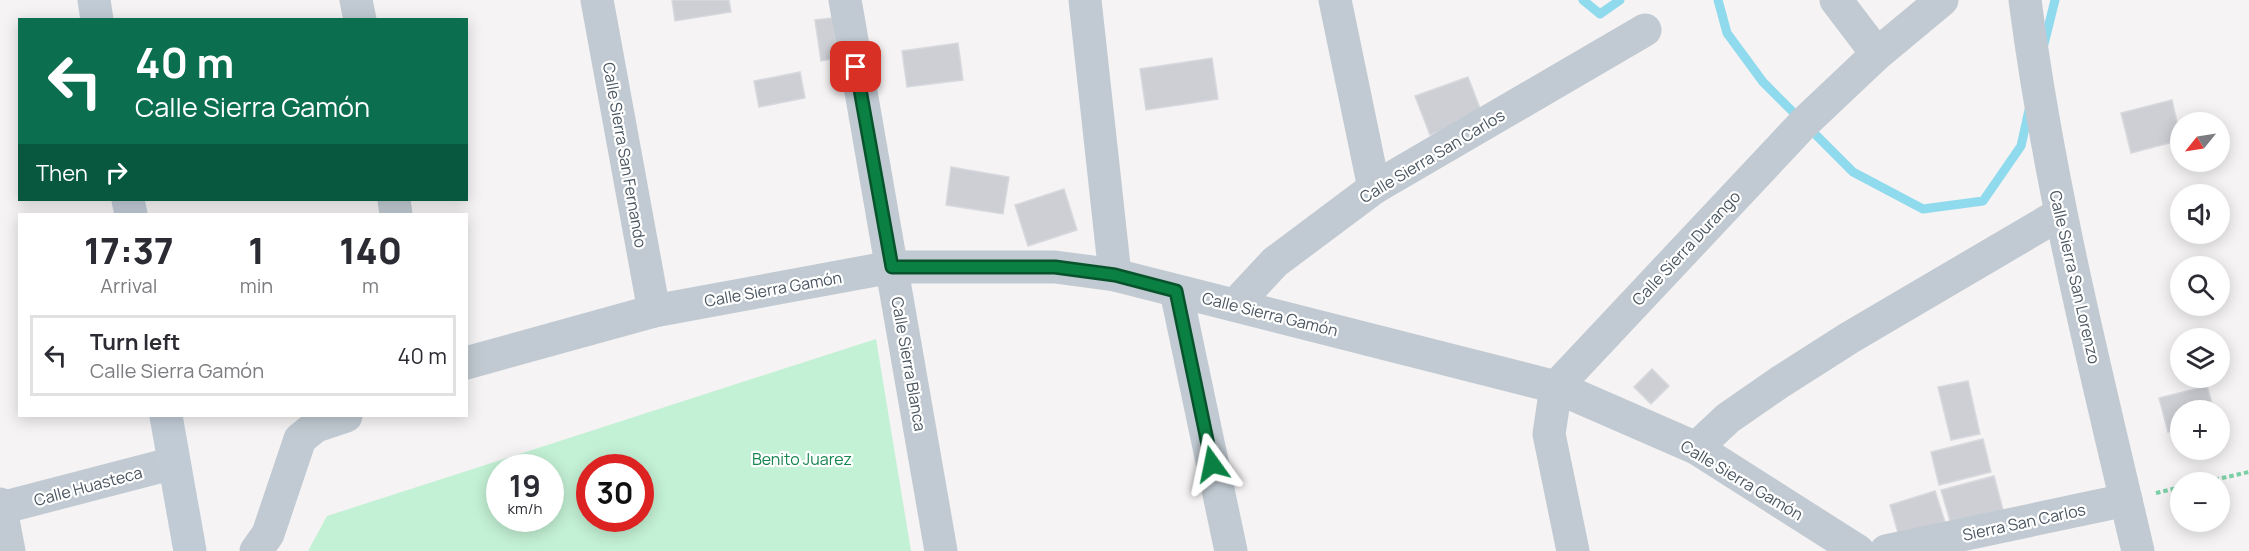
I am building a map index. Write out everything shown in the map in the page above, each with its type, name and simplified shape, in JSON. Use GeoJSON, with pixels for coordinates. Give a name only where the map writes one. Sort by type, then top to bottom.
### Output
{"type":"FeatureCollection","features":[{"type":"Feature","properties":{"kind":"street"},"geometry":{"type":"LineString","coordinates":[[94,0],[97,18]]}},
{"type":"Feature","properties":{"kind":"street"},"geometry":{"type":"LineString","coordinates":[[356,0],[360,18]]}},
{"type":"Feature","properties":{"kind":"street","name":"Calle Sierra San Fernando"},"geometry":{"type":"LineString","coordinates":[[597,0],[654,311]]}},
{"type":"Feature","properties":{"kind":"street","name":"Calle Sierra Blanca"},"geometry":{"type":"LineString","coordinates":[[845,0],[941,551]]}},
{"type":"Feature","properties":{"kind":"street"},"geometry":{"type":"LineString","coordinates":[[1085,0],[1115,275]]}},
{"type":"Feature","properties":{"kind":"street"},"geometry":{"type":"LineString","coordinates":[[1335,0],[1374,188]]}},
{"type":"Feature","properties":{"kind":"street"},"geometry":{"type":"LineString","coordinates":[[1836,0],[1877,54]]}},
{"type":"Feature","properties":{"kind":"street","name":"Calle Sierra Durango"},"geometry":{"type":"LineString","coordinates":[[1556,387],[1804,123],[1877,54],[1942,0]]}},
{"type":"Feature","properties":{"kind":"street","name":"Calle Sierra San Lorenzo"},"geometry":{"type":"LineString","coordinates":[[2025,0],[2036,80],[2060,214],[2138,551]]}},
{"type":"Feature","properties":{"kind":"street","name":"Calle Sierra San Carlos"},"geometry":{"type":"LineString","coordinates":[[1235,305],[1275,262],[1374,188],[1645,30]]}},
{"type":"Feature","properties":{"kind":"street"},"geometry":{"type":"LineString","coordinates":[[1696,448],[1728,418],[1779,382],[1849,338],[2060,214]]}},
{"type":"Feature","properties":{"kind":"street","name":"Calle Sierra Gamón"},"geometry":{"type":"LineString","coordinates":[[468,362],[654,311],[892,267],[1055,267],[1115,275],[1556,387],[1696,448],[1858,551]]}},
{"type":"Feature","properties":{"kind":"street"},"geometry":{"type":"LineString","coordinates":[[1176,291],[1231,551]]}},
{"type":"Feature","properties":{"kind":"street"},"geometry":{"type":"LineString","coordinates":[[1556,387],[1549,434],[1573,551]]}},
{"type":"Feature","properties":{"kind":"street"},"geometry":{"type":"LineString","coordinates":[[166,417],[190,551]]}},
{"type":"Feature","properties":{"kind":"street"},"geometry":{"type":"LineString","coordinates":[[256,551],[268,534],[300,439],[316,426],[343,417]]}},
{"type":"Feature","properties":{"kind":"street","name":"Calle Huasteca"},"geometry":{"type":"LineString","coordinates":[[9,551],[1,506],[174,463]]}},
{"type":"Feature","properties":{"kind":"street","name":"Sierra San Carlos"},"geometry":{"type":"LineString","coordinates":[[1886,551],[2126,500]]}},
{"type":"Feature","properties":{"kind":"path"},"geometry":{"type":"LineString","coordinates":[[2230,476],[2249,472]]}},
{"type":"Feature","properties":{"kind":"green space","name":"Benito Juarez"},"geometry":{"type":"Polygon","coordinates":[[[876,339],[911,551],[308,551],[327,516],[486,465],[486,532],[564,532],[564,454],[519,454],[876,339]]]}},
{"type":"Feature","properties":{"kind":"building"},"geometry":{"type":"Polygon","coordinates":[[[672,0],[729,0],[731,12],[675,21],[672,0]]]}},
{"type":"Feature","properties":{"kind":"building"},"geometry":{"type":"Polygon","coordinates":[[[832,18],[838,58],[821,61],[815,20],[832,18]]]}},
{"type":"Feature","properties":{"kind":"building"},"geometry":{"type":"Polygon","coordinates":[[[958,43],[963,80],[907,87],[902,51],[958,43]]]}},
{"type":"Feature","properties":{"kind":"building"},"geometry":{"type":"Polygon","coordinates":[[[1212,58],[1218,99],[1146,110],[1140,69],[1212,58]]]}},
{"type":"Feature","properties":{"kind":"building"},"geometry":{"type":"Polygon","coordinates":[[[800,72],[805,98],[759,107],[754,81],[800,72]]]}},
{"type":"Feature","properties":{"kind":"building"},"geometry":{"type":"Polygon","coordinates":[[[1468,77],[1483,116],[1430,135],[1415,96],[1468,77]]]}},
{"type":"Feature","properties":{"kind":"building"},"geometry":{"type":"Polygon","coordinates":[[[2172,100],[2175,112],[2170,112],[2170,143],[2131,153],[2121,113],[2172,100]]]}},
{"type":"Feature","properties":{"kind":"building"},"geometry":{"type":"Polygon","coordinates":[[[951,167],[1009,177],[1003,214],[946,205],[951,167]]]}},
{"type":"Feature","properties":{"kind":"building"},"geometry":{"type":"Polygon","coordinates":[[[1064,189],[1077,230],[1028,246],[1015,205],[1064,189]]]}},
{"type":"Feature","properties":{"kind":"building"},"geometry":{"type":"Polygon","coordinates":[[[1652,369],[1669,386],[1651,404],[1634,387],[1652,369]]]}},
{"type":"Feature","properties":{"kind":"building"},"geometry":{"type":"Polygon","coordinates":[[[1968,381],[1980,434],[1951,440],[1938,387],[1968,381]]]}},
{"type":"Feature","properties":{"kind":"building"},"geometry":{"type":"Polygon","coordinates":[[[2208,388],[2211,400],[2170,400],[2170,431],[2168,432],[2159,398],[2208,388]]]}},
{"type":"Feature","properties":{"kind":"building"},"geometry":{"type":"Polygon","coordinates":[[[1983,439],[1991,472],[1939,485],[1931,452],[1983,439]]]}},
{"type":"Feature","properties":{"kind":"building"},"geometry":{"type":"Polygon","coordinates":[[[1994,476],[2003,510],[1951,524],[1941,490],[1994,476]]]}},
{"type":"Feature","properties":{"kind":"building"},"geometry":{"type":"Polygon","coordinates":[[[1935,491],[1945,522],[1899,536],[1890,505],[1935,491]]]}},
{"type":"Feature","properties":{"kind":"waterway"},"geometry":{"type":"LineString","coordinates":[[1583,0],[1600,14],[1620,0]]}},
{"type":"Feature","properties":{"kind":"waterway"},"geometry":{"type":"LineString","coordinates":[[1718,0],[1727,33],[1763,82],[1853,172],[1923,209],[1983,201],[2021,146],[2029,110]]}},
{"type":"Feature","properties":{"kind":"waterway"},"geometry":{"type":"LineString","coordinates":[[2044,44],[2055,0]]}},
{"type":"Feature","properties":{"kind":"route"},"geometry":{"type":"LineString","coordinates":[[856,67],[892,267],[1055,267],[1115,275],[1176,291],[1212,464]]}}]}
